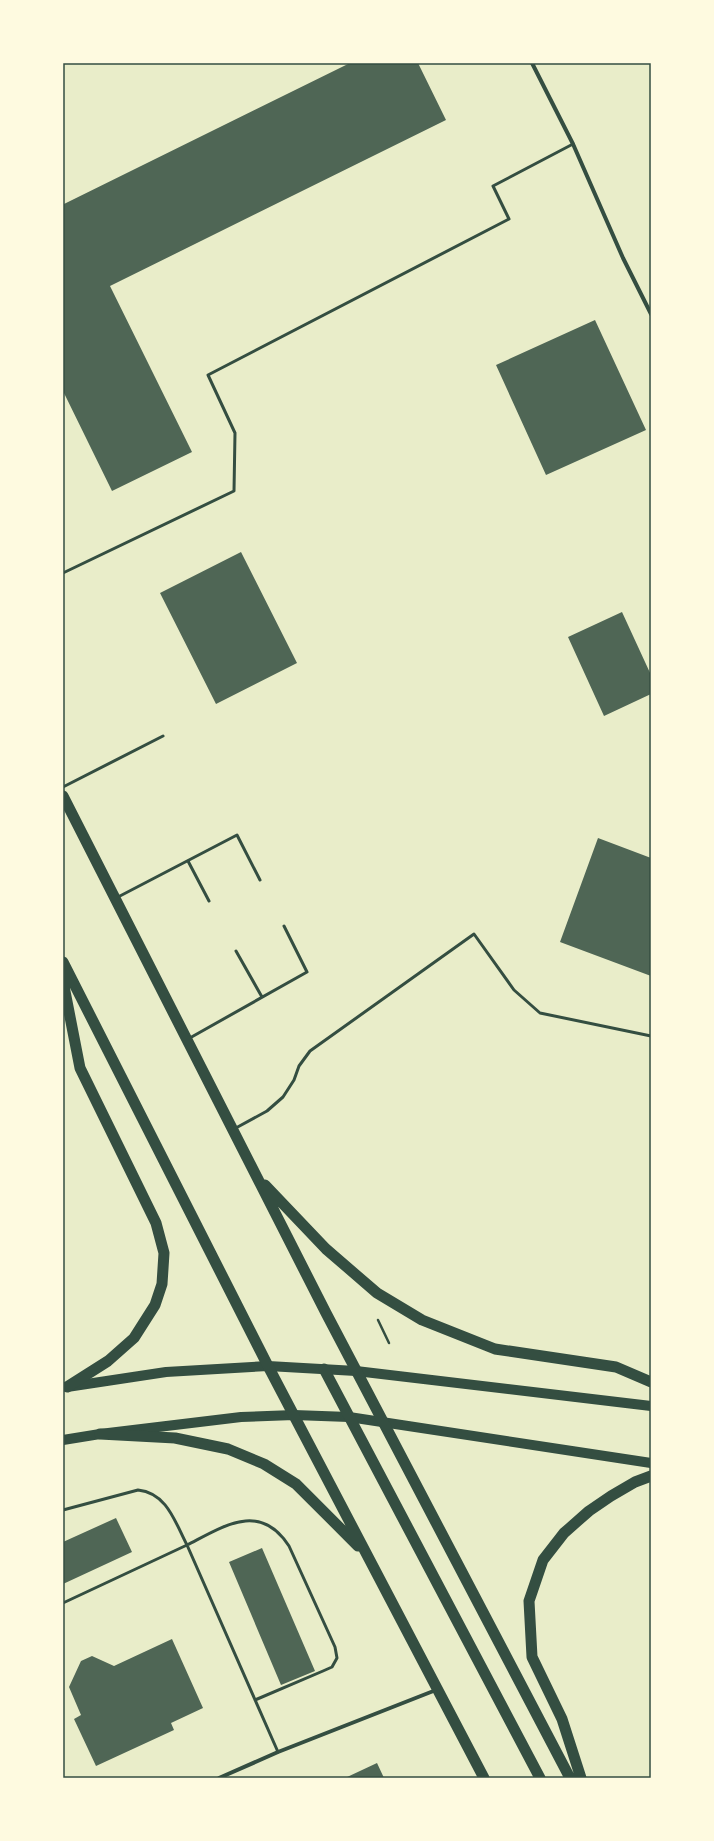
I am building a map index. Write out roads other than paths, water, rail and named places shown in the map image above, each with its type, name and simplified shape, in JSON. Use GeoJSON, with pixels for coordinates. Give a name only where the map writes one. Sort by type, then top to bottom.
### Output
{"type":"FeatureCollection","features":[{"type":"Feature","properties":{"kind":"highway"},"geometry":{"type":"LineString","coordinates":[[63,796],[382,1422],[570,1778]]}},
{"type":"Feature","properties":{"kind":"highway"},"geometry":{"type":"LineString","coordinates":[[63,962],[268,1366],[436,1690],[484,1778]]}},
{"type":"Feature","properties":{"kind":"highway"},"geometry":{"type":"LineString","coordinates":[[63,981],[80,1068],[156,1223],[164,1253],[162,1284],[155,1305],[134,1338],[108,1361],[65,1387]]}},
{"type":"Feature","properties":{"kind":"highway"},"geometry":{"type":"LineString","coordinates":[[256,1176],[326,1249],[377,1293],[422,1320],[495,1349],[616,1367],[651,1382]]}},
{"type":"Feature","properties":{"kind":"highway"},"geometry":{"type":"LineString","coordinates":[[324,1369],[540,1778]]}},
{"type":"Feature","properties":{"kind":"highway"},"geometry":{"type":"LineString","coordinates":[[100,1434],[175,1438],[228,1449],[264,1464],[296,1484],[325,1511],[366,1555]]}},
{"type":"Feature","properties":{"kind":"highway"},"geometry":{"type":"LineString","coordinates":[[581,1778],[562,1719],[532,1657],[529,1601],[543,1560],[564,1533],[589,1511],[611,1496],[635,1482],[651,1476]]}},
{"type":"Feature","properties":{"kind":"main road"},"geometry":{"type":"LineString","coordinates":[[65,1387],[166,1372],[268,1366],[356,1371],[651,1406]]}},
{"type":"Feature","properties":{"kind":"main road"},"geometry":{"type":"LineString","coordinates":[[63,1440],[100,1434],[241,1417],[294,1415],[349,1417],[651,1463]]}},
{"type":"Feature","properties":{"kind":"street"},"geometry":{"type":"LineString","coordinates":[[532,63],[573,144],[623,258],[651,314]]}},
{"type":"Feature","properties":{"kind":"street"},"geometry":{"type":"LineString","coordinates":[[218,1778],[278,1752],[436,1690]]}},
{"type":"Feature","properties":{"kind":"lane"},"geometry":{"type":"LineString","coordinates":[[63,573],[234,491],[235,433],[208,375],[509,219],[493,186],[573,144]]}},
{"type":"Feature","properties":{"kind":"lane"},"geometry":{"type":"LineString","coordinates":[[63,787],[163,736]]}},
{"type":"Feature","properties":{"kind":"lane"},"geometry":{"type":"LineString","coordinates":[[115,899],[237,836],[260,880]]}},
{"type":"Feature","properties":{"kind":"lane"},"geometry":{"type":"LineString","coordinates":[[188,861],[209,900]]}},
{"type":"Feature","properties":{"kind":"lane"},"geometry":{"type":"LineString","coordinates":[[187,1040],[307,972],[284,926]]}},
{"type":"Feature","properties":{"kind":"lane"},"geometry":{"type":"LineString","coordinates":[[232,1130],[267,1111],[282,1097],[294,1080],[299,1066],[310,1051],[474,934],[514,990],[540,1013],[651,1036]]}},
{"type":"Feature","properties":{"kind":"lane"},"geometry":{"type":"LineString","coordinates":[[236,951],[262,998]]}},
{"type":"Feature","properties":{"kind":"lane"},"geometry":{"type":"LineString","coordinates":[[63,1510],[138,1490],[149,1491],[159,1497],[169,1509],[187,1545],[278,1752]]}},
{"type":"Feature","properties":{"kind":"lane"},"geometry":{"type":"LineString","coordinates":[[63,1603],[187,1545],[229,1523],[257,1521],[270,1526],[283,1537],[289,1546],[335,1647],[337,1658],[332,1666],[255,1700]]}}]}
